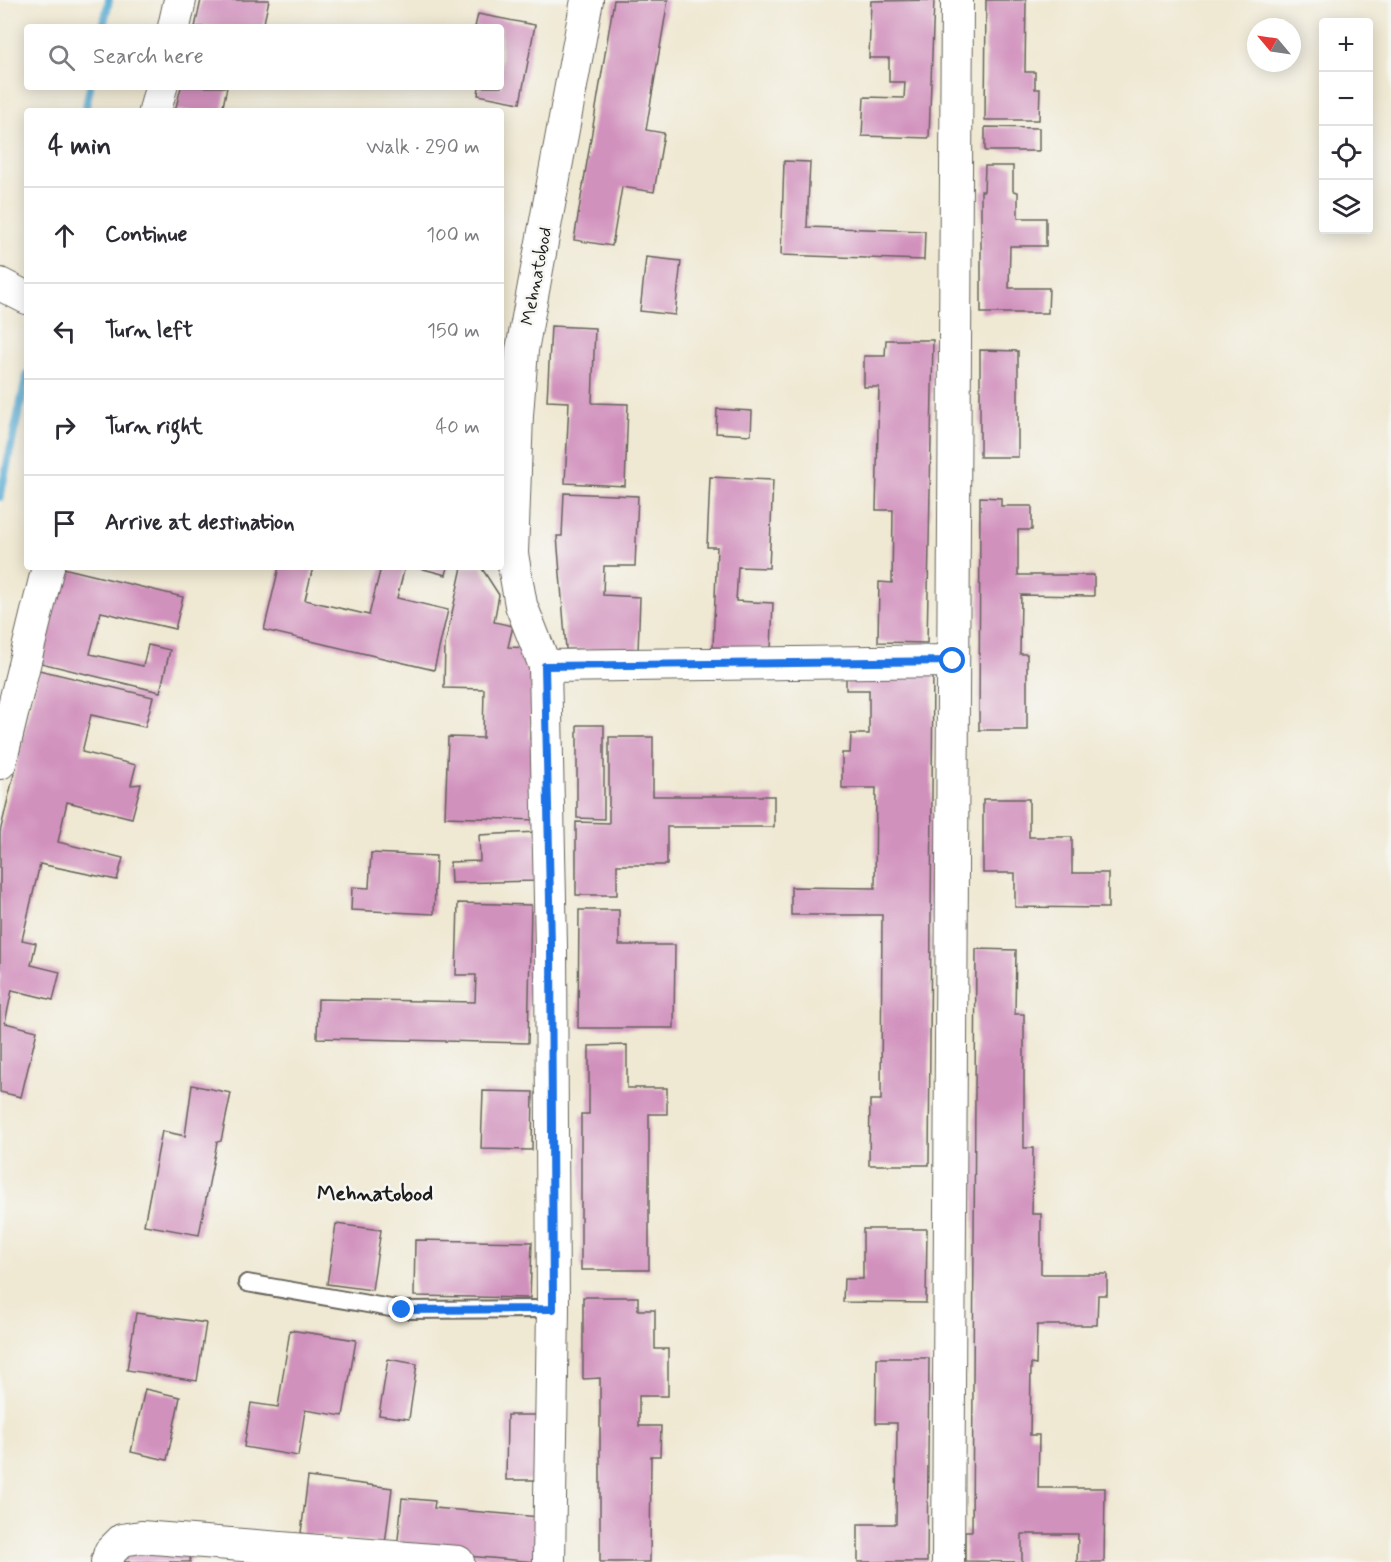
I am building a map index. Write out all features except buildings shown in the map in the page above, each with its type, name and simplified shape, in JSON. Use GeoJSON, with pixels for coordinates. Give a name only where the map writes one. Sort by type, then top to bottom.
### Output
{"type":"FeatureCollection","features":[{"type":"Feature","properties":{"kind":"street"},"geometry":{"type":"LineString","coordinates":[[175,24],[180,0]]}},
{"type":"Feature","properties":{"kind":"street","name":"Mehnatobod"},"geometry":{"type":"LineString","coordinates":[[545,666],[521,605],[507,552],[522,350],[587,0]]}},
{"type":"Feature","properties":{"kind":"street"},"geometry":{"type":"LineString","coordinates":[[948,1562],[957,0]]}},
{"type":"Feature","properties":{"kind":"street"},"geometry":{"type":"LineString","coordinates":[[156,108],[160,90]]}},
{"type":"Feature","properties":{"kind":"street"},"geometry":{"type":"LineString","coordinates":[[0,284],[24,296]]}},
{"type":"Feature","properties":{"kind":"street"},"geometry":{"type":"LineString","coordinates":[[0,763],[47,570]]}},
{"type":"Feature","properties":{"kind":"street"},"geometry":{"type":"LineString","coordinates":[[549,1562],[553,1309],[552,958],[545,666],[953,661]]}},
{"type":"Feature","properties":{"kind":"street"},"geometry":{"type":"LineString","coordinates":[[107,1562],[110,1552],[122,1539],[141,1537],[458,1562]]}},
{"type":"Feature","properties":{"kind":"lane"},"geometry":{"type":"LineString","coordinates":[[247,1283],[402,1310],[553,1309]]}},
{"type":"Feature","properties":{"kind":"waterway"},"geometry":{"type":"LineString","coordinates":[[104,24],[109,0]]}},
{"type":"Feature","properties":{"kind":"waterway"},"geometry":{"type":"LineString","coordinates":[[86,108],[89,90]]}},
{"type":"Feature","properties":{"kind":"waterway"},"geometry":{"type":"LineString","coordinates":[[0,497],[24,388]]}},
{"type":"Feature","properties":{"kind":"district","name":"Mehnatobod"},"geometry":{"type":"Point","coordinates":[375,1193]}},
{"type":"Feature","properties":{"kind":"route"},"geometry":{"type":"LineString","coordinates":[[402,1310],[553,1309],[551,946],[545,666],[953,661]]}}]}
